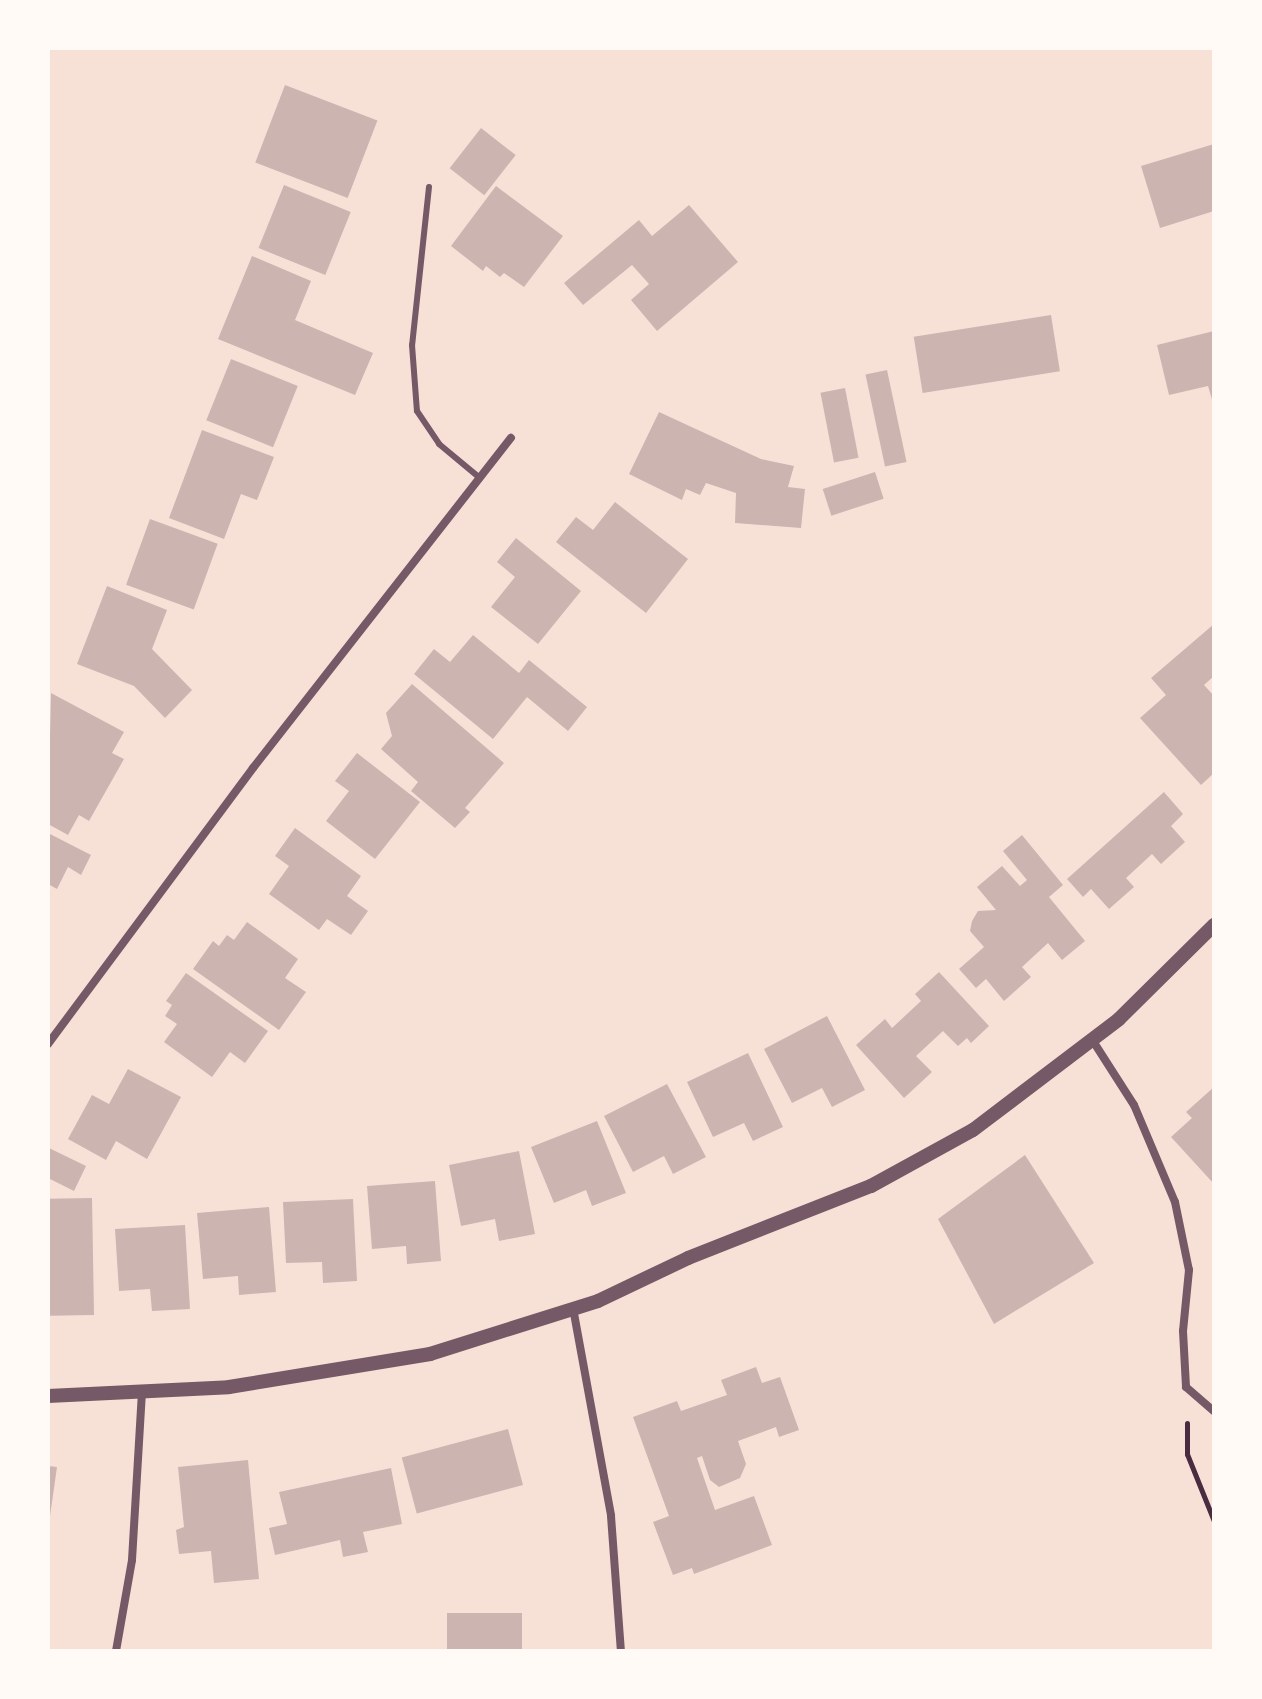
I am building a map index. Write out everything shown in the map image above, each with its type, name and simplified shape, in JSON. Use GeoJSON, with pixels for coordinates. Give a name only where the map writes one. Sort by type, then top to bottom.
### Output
{"type":"FeatureCollection","features":[{"type":"Feature","properties":{"kind":"street"},"geometry":{"type":"LineString","coordinates":[[48,1044],[253,768],[511,438]]}},
{"type":"Feature","properties":{"kind":"street"},"geometry":{"type":"LineString","coordinates":[[48,1396],[229,1387],[430,1354],[573,1308],[871,1186],[973,1130],[1093,1041],[1214,925]]}},
{"type":"Feature","properties":{"kind":"street"},"geometry":{"type":"LineString","coordinates":[[1093,1041],[1134,1105],[1175,1202],[1189,1270],[1183,1331],[1186,1387],[1214,1411]]}},
{"type":"Feature","properties":{"kind":"street"},"geometry":{"type":"LineString","coordinates":[[573,1308],[611,1516],[621,1651]]}},
{"type":"Feature","properties":{"kind":"street"},"geometry":{"type":"LineString","coordinates":[[116,1651],[132,1560],[142,1393]]}},
{"type":"Feature","properties":{"kind":"lane"},"geometry":{"type":"LineString","coordinates":[[429,187],[412,345],[417,411],[439,444],[480,478]]}},
{"type":"Feature","properties":{"kind":"path"},"geometry":{"type":"LineString","coordinates":[[1186,1387],[1187,1454],[1214,1521]]}},
{"type":"Feature","properties":{"kind":"building"},"geometry":{"type":"Polygon","coordinates":[[[285,85],[377,120],[348,198],[255,162],[285,85]]]}},
{"type":"Feature","properties":{"kind":"building"},"geometry":{"type":"Polygon","coordinates":[[[481,128],[516,155],[484,195],[450,168],[481,128]]]}},
{"type":"Feature","properties":{"kind":"building"},"geometry":{"type":"Polygon","coordinates":[[[1214,144],[1214,211],[1160,228],[1141,166],[1214,144]]]}},
{"type":"Feature","properties":{"kind":"building"},"geometry":{"type":"Polygon","coordinates":[[[284,185],[351,212],[325,275],[259,248],[284,185]]]}},
{"type":"Feature","properties":{"kind":"building"},"geometry":{"type":"Polygon","coordinates":[[[496,186],[563,236],[524,287],[504,273],[500,277],[486,266],[483,271],[451,246],[496,186]]]}},
{"type":"Feature","properties":{"kind":"building"},"geometry":{"type":"Polygon","coordinates":[[[689,205],[738,262],[657,331],[631,300],[649,284],[632,265],[583,305],[564,283],[639,220],[652,236],[689,205]]]}},
{"type":"Feature","properties":{"kind":"building"},"geometry":{"type":"Polygon","coordinates":[[[252,256],[311,281],[295,320],[373,353],[355,395],[218,339],[252,256]]]}},
{"type":"Feature","properties":{"kind":"building"},"geometry":{"type":"Polygon","coordinates":[[[1051,315],[1060,371],[923,393],[914,337],[1051,315]]]}},
{"type":"Feature","properties":{"kind":"building"},"geometry":{"type":"Polygon","coordinates":[[[1214,331],[1214,406],[1208,386],[1169,395],[1157,345],[1214,331]]]}},
{"type":"Feature","properties":{"kind":"building"},"geometry":{"type":"Polygon","coordinates":[[[231,359],[298,386],[273,447],[206,420],[231,359]]]}},
{"type":"Feature","properties":{"kind":"building"},"geometry":{"type":"Polygon","coordinates":[[[887,370],[907,462],[885,467],[865,375],[887,370]]]}},
{"type":"Feature","properties":{"kind":"building"},"geometry":{"type":"Polygon","coordinates":[[[845,388],[859,458],[834,462],[820,393],[845,388]]]}},
{"type":"Feature","properties":{"kind":"building"},"geometry":{"type":"Polygon","coordinates":[[[659,412],[761,459],[794,466],[788,487],[805,489],[801,528],[735,523],[736,493],[706,483],[700,495],[686,489],[682,500],[629,474],[659,412]]]}},
{"type":"Feature","properties":{"kind":"building"},"geometry":{"type":"Polygon","coordinates":[[[202,430],[274,457],[257,500],[241,494],[224,539],[169,518],[202,430]]]}},
{"type":"Feature","properties":{"kind":"building"},"geometry":{"type":"Polygon","coordinates":[[[875,472],[884,499],[831,516],[823,489],[875,472]]]}},
{"type":"Feature","properties":{"kind":"building"},"geometry":{"type":"Polygon","coordinates":[[[615,502],[688,559],[646,613],[556,542],[576,517],[593,530],[615,502]]]}},
{"type":"Feature","properties":{"kind":"building"},"geometry":{"type":"Polygon","coordinates":[[[150,519],[218,544],[194,609],[126,585],[150,519]]]}},
{"type":"Feature","properties":{"kind":"building"},"geometry":{"type":"Polygon","coordinates":[[[516,538],[581,591],[538,644],[491,607],[515,577],[497,562],[516,538]]]}},
{"type":"Feature","properties":{"kind":"building"},"geometry":{"type":"Polygon","coordinates":[[[107,586],[167,610],[152,649],[192,690],[165,718],[134,686],[77,664],[107,586]]]}},
{"type":"Feature","properties":{"kind":"building"},"geometry":{"type":"Polygon","coordinates":[[[1214,624],[1214,676],[1204,685],[1214,696],[1214,773],[1201,785],[1140,718],[1166,695],[1151,678],[1214,624]]]}},
{"type":"Feature","properties":{"kind":"building"},"geometry":{"type":"Polygon","coordinates":[[[473,635],[519,673],[529,660],[587,707],[568,731],[527,697],[493,739],[414,674],[434,649],[450,662],[473,635]]]}},
{"type":"Feature","properties":{"kind":"building"},"geometry":{"type":"Polygon","coordinates":[[[412,684],[504,763],[465,808],[470,812],[455,828],[411,791],[418,782],[381,749],[392,736],[386,713],[412,684]]]}},
{"type":"Feature","properties":{"kind":"building"},"geometry":{"type":"Polygon","coordinates":[[[51,693],[124,732],[112,753],[124,759],[89,821],[79,815],[68,835],[48,824],[51,693]]]}},
{"type":"Feature","properties":{"kind":"building"},"geometry":{"type":"Polygon","coordinates":[[[357,753],[420,802],[375,859],[326,821],[349,791],[335,781],[357,753]]]}},
{"type":"Feature","properties":{"kind":"building"},"geometry":{"type":"Polygon","coordinates":[[[1164,792],[1183,814],[1171,826],[1185,842],[1161,864],[1152,854],[1126,878],[1134,887],[1109,909],[1091,889],[1083,897],[1067,879],[1164,792]]]}},
{"type":"Feature","properties":{"kind":"building"},"geometry":{"type":"Polygon","coordinates":[[[295,828],[361,876],[347,896],[368,911],[351,935],[327,919],[319,930],[269,894],[289,866],[275,856],[295,828]]]}},
{"type":"Feature","properties":{"kind":"building"},"geometry":{"type":"Polygon","coordinates":[[[48,833],[91,855],[81,875],[68,867],[57,889],[48,884],[48,833]]]}},
{"type":"Feature","properties":{"kind":"building"},"geometry":{"type":"Polygon","coordinates":[[[1022,835],[1063,885],[1049,897],[1085,941],[1062,960],[1048,943],[1022,967],[1031,977],[1004,1001],[986,979],[976,988],[959,969],[984,947],[970,931],[978,911],[996,910],[977,887],[1002,866],[1020,886],[1027,880],[1003,851],[1022,835]]]}},
{"type":"Feature","properties":{"kind":"building"},"geometry":{"type":"Polygon","coordinates":[[[247,922],[298,959],[285,978],[306,992],[279,1030],[193,969],[213,941],[219,946],[227,935],[234,940],[247,922]]]}},
{"type":"Feature","properties":{"kind":"building"},"geometry":{"type":"Polygon","coordinates":[[[939,972],[989,1026],[971,1043],[967,1038],[958,1046],[943,1031],[916,1056],[932,1072],[904,1098],[856,1045],[885,1019],[892,1028],[921,1001],[915,994],[939,972]]]}},
{"type":"Feature","properties":{"kind":"building"},"geometry":{"type":"Polygon","coordinates":[[[186,973],[268,1031],[245,1063],[230,1052],[212,1077],[164,1042],[177,1024],[165,1016],[172,1005],[166,1001],[186,973]]]}},
{"type":"Feature","properties":{"kind":"building"},"geometry":{"type":"Polygon","coordinates":[[[827,1016],[865,1090],[832,1107],[822,1088],[792,1103],[764,1049],[827,1016]]]}},
{"type":"Feature","properties":{"kind":"building"},"geometry":{"type":"Polygon","coordinates":[[[748,1053],[783,1127],[753,1141],[744,1123],[713,1137],[687,1082],[748,1053]]]}},
{"type":"Feature","properties":{"kind":"building"},"geometry":{"type":"Polygon","coordinates":[[[128,1069],[181,1097],[147,1159],[116,1141],[106,1160],[68,1139],[92,1095],[109,1104],[128,1069]]]}},
{"type":"Feature","properties":{"kind":"building"},"geometry":{"type":"Polygon","coordinates":[[[667,1084],[706,1157],[673,1174],[664,1156],[633,1172],[604,1116],[667,1084]]]}},
{"type":"Feature","properties":{"kind":"building"},"geometry":{"type":"Polygon","coordinates":[[[1214,1087],[1214,1184],[1171,1137],[1192,1118],[1186,1112],[1214,1087]]]}},
{"type":"Feature","properties":{"kind":"building"},"geometry":{"type":"Polygon","coordinates":[[[597,1121],[626,1193],[592,1206],[586,1190],[554,1203],[531,1147],[597,1121]]]}},
{"type":"Feature","properties":{"kind":"building"},"geometry":{"type":"Polygon","coordinates":[[[49,1148],[86,1166],[74,1191],[48,1178],[49,1148]]]}},
{"type":"Feature","properties":{"kind":"building"},"geometry":{"type":"Polygon","coordinates":[[[519,1151],[535,1234],[499,1241],[495,1219],[461,1226],[449,1165],[519,1151]]]}},
{"type":"Feature","properties":{"kind":"building"},"geometry":{"type":"Polygon","coordinates":[[[1025,1155],[1094,1263],[994,1324],[938,1219],[1025,1155]]]}},
{"type":"Feature","properties":{"kind":"building"},"geometry":{"type":"Polygon","coordinates":[[[435,1181],[441,1261],[407,1264],[406,1246],[372,1249],[367,1186],[435,1181]]]}},
{"type":"Feature","properties":{"kind":"building"},"geometry":{"type":"Polygon","coordinates":[[[92,1198],[94,1315],[50,1316],[48,1199],[92,1198]]]}},
{"type":"Feature","properties":{"kind":"building"},"geometry":{"type":"Polygon","coordinates":[[[353,1199],[357,1281],[323,1283],[322,1262],[286,1263],[283,1202],[353,1199]]]}},
{"type":"Feature","properties":{"kind":"building"},"geometry":{"type":"Polygon","coordinates":[[[269,1207],[276,1292],[239,1295],[238,1276],[203,1279],[197,1213],[269,1207]]]}},
{"type":"Feature","properties":{"kind":"building"},"geometry":{"type":"Polygon","coordinates":[[[185,1225],[190,1309],[152,1311],[150,1289],[119,1291],[115,1229],[185,1225]]]}},
{"type":"Feature","properties":{"kind":"building"},"geometry":{"type":"Polygon","coordinates":[[[756,1367],[762,1383],[780,1377],[799,1430],[779,1437],[776,1427],[738,1441],[746,1464],[740,1478],[719,1487],[710,1480],[702,1456],[697,1458],[715,1510],[754,1496],[772,1545],[694,1574],[692,1568],[673,1575],[653,1522],[669,1516],[633,1417],[677,1401],[681,1411],[727,1395],[721,1380],[756,1367]]]}},
{"type":"Feature","properties":{"kind":"building"},"geometry":{"type":"Polygon","coordinates":[[[508,1429],[523,1485],[417,1513],[402,1457],[508,1429]]]}},
{"type":"Feature","properties":{"kind":"building"},"geometry":{"type":"Polygon","coordinates":[[[248,1460],[259,1579],[214,1583],[211,1551],[179,1554],[176,1530],[184,1527],[178,1467],[248,1460]]]}},
{"type":"Feature","properties":{"kind":"building"},"geometry":{"type":"Polygon","coordinates":[[[48,1466],[57,1467],[50,1516],[48,1516],[48,1466]]]}},
{"type":"Feature","properties":{"kind":"building"},"geometry":{"type":"Polygon","coordinates":[[[391,1468],[402,1524],[363,1532],[368,1552],[343,1557],[340,1540],[275,1555],[269,1528],[287,1524],[279,1492],[391,1468]]]}},
{"type":"Feature","properties":{"kind":"building"},"geometry":{"type":"Polygon","coordinates":[[[447,1613],[522,1613],[522,1651],[447,1651],[447,1613]]]}}]}
